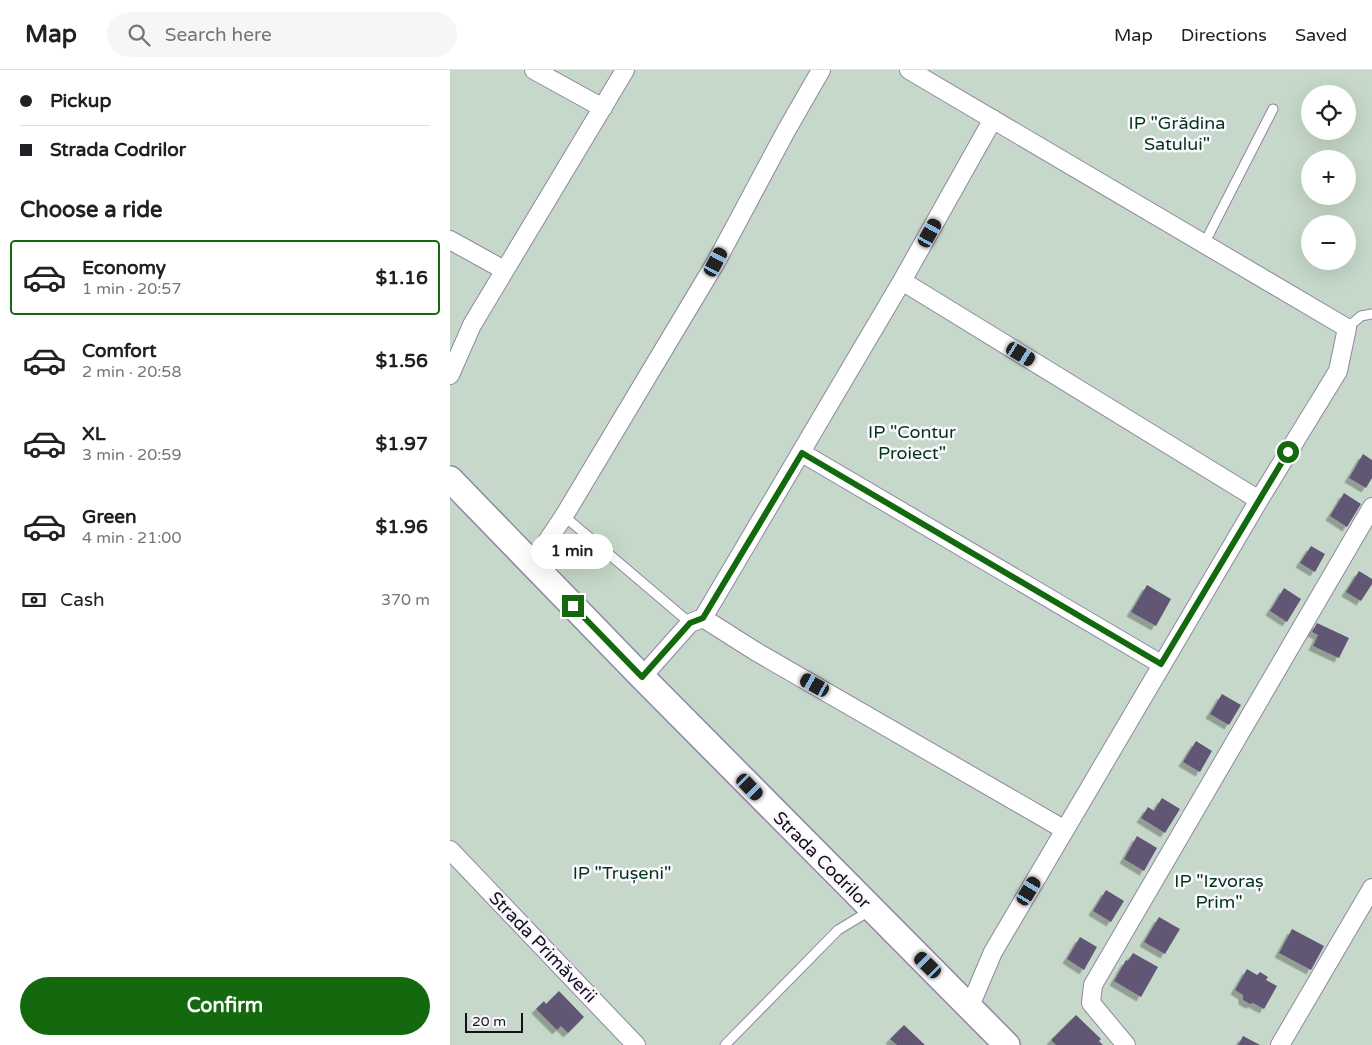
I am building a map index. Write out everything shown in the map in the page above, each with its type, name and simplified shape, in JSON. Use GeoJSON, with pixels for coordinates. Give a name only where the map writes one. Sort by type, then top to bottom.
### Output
{"type":"FeatureCollection","features":[{"type":"Feature","properties":{"kind":"street"},"geometry":{"type":"LineString","coordinates":[[534,70],[602,108]]}},
{"type":"Feature","properties":{"kind":"street"},"geometry":{"type":"LineString","coordinates":[[450,375],[472,325],[625,70]]}},
{"type":"Feature","properties":{"kind":"street"},"geometry":{"type":"LineString","coordinates":[[532,564],[564,516],[716,262],[786,131],[822,70]]}},
{"type":"Feature","properties":{"kind":"street"},"geometry":{"type":"LineString","coordinates":[[909,70],[1347,328],[1338,371],[1161,664],[993,952],[970,1006]]}},
{"type":"Feature","properties":{"kind":"street"},"geometry":{"type":"LineString","coordinates":[[642,677],[696,621],[802,453],[993,120]]}},
{"type":"Feature","properties":{"kind":"street"},"geometry":{"type":"LineString","coordinates":[[450,240],[504,270]]}},
{"type":"Feature","properties":{"kind":"street"},"geometry":{"type":"LineString","coordinates":[[902,281],[1259,500]]}},
{"type":"Feature","properties":{"kind":"street"},"geometry":{"type":"LineString","coordinates":[[802,453],[1161,664]]}},
{"type":"Feature","properties":{"kind":"street","name":"Strada Codrilor"},"geometry":{"type":"LineString","coordinates":[[452,485],[1007,1045]]}},
{"type":"Feature","properties":{"kind":"street"},"geometry":{"type":"LineString","coordinates":[[1126,1045],[1091,1003],[1093,985],[1372,507]]}},
{"type":"Feature","properties":{"kind":"street"},"geometry":{"type":"LineString","coordinates":[[696,621],[755,651],[1065,830]]}},
{"type":"Feature","properties":{"kind":"street","name":"Strada Primăverii"},"geometry":{"type":"LineString","coordinates":[[450,850],[636,1045]]}},
{"type":"Feature","properties":{"kind":"street"},"geometry":{"type":"LineString","coordinates":[[1280,1045],[1372,888]]}},
{"type":"Feature","properties":{"kind":"lane"},"geometry":{"type":"LineString","coordinates":[[1204,244],[1273,109]]}},
{"type":"Feature","properties":{"kind":"lane"},"geometry":{"type":"LineString","coordinates":[[1347,328],[1361,316],[1372,314]]}},
{"type":"Feature","properties":{"kind":"lane"},"geometry":{"type":"LineString","coordinates":[[564,516],[696,621]]}},
{"type":"Feature","properties":{"kind":"lane"},"geometry":{"type":"LineString","coordinates":[[725,1045],[838,930],[872,910]]}},
{"type":"Feature","properties":{"kind":"green space"},"geometry":{"type":"Polygon","coordinates":[[[450,70],[1372,70],[1372,1045],[450,1045],[450,70]]]}},
{"type":"Feature","properties":{"kind":"building"},"geometry":{"type":"Polygon","coordinates":[[[1363,454],[1372,460],[1372,478],[1366,488],[1349,478],[1363,454]]]}},
{"type":"Feature","properties":{"kind":"building"},"geometry":{"type":"Polygon","coordinates":[[[1344,493],[1361,504],[1347,527],[1330,516],[1344,493]]]}},
{"type":"Feature","properties":{"kind":"building"},"geometry":{"type":"Polygon","coordinates":[[[1311,546],[1325,554],[1315,572],[1300,563],[1311,546]]]}},
{"type":"Feature","properties":{"kind":"building"},"geometry":{"type":"Polygon","coordinates":[[[1359,571],[1372,579],[1372,584],[1361,601],[1346,592],[1359,571]]]}},
{"type":"Feature","properties":{"kind":"building"},"geometry":{"type":"Polygon","coordinates":[[[1147,585],[1171,599],[1156,626],[1131,612],[1147,585]]]}},
{"type":"Feature","properties":{"kind":"building"},"geometry":{"type":"Polygon","coordinates":[[[1284,588],[1301,599],[1287,622],[1270,611],[1284,588]]]}},
{"type":"Feature","properties":{"kind":"building"},"geometry":{"type":"Polygon","coordinates":[[[1317,623],[1349,638],[1339,658],[1313,646],[1318,635],[1312,632],[1317,623]]]}},
{"type":"Feature","properties":{"kind":"building"},"geometry":{"type":"Polygon","coordinates":[[[1222,694],[1241,705],[1229,725],[1210,714],[1222,694]]]}},
{"type":"Feature","properties":{"kind":"building"},"geometry":{"type":"Polygon","coordinates":[[[1196,741],[1212,751],[1200,772],[1183,762],[1196,741]]]}},
{"type":"Feature","properties":{"kind":"building"},"geometry":{"type":"Polygon","coordinates":[[[1162,798],[1180,809],[1165,833],[1141,818],[1148,807],[1154,811],[1162,798]]]}},
{"type":"Feature","properties":{"kind":"building"},"geometry":{"type":"Polygon","coordinates":[[[1137,836],[1157,848],[1144,871],[1124,859],[1137,836]]]}},
{"type":"Feature","properties":{"kind":"building"},"geometry":{"type":"Polygon","coordinates":[[[1106,890],[1124,901],[1111,922],[1093,911],[1106,890]]]}},
{"type":"Feature","properties":{"kind":"building"},"geometry":{"type":"Polygon","coordinates":[[[1159,917],[1180,929],[1165,954],[1144,942],[1159,917]]]}},
{"type":"Feature","properties":{"kind":"building"},"geometry":{"type":"Polygon","coordinates":[[[1292,929],[1324,946],[1311,970],[1279,953],[1292,929]]]}},
{"type":"Feature","properties":{"kind":"building"},"geometry":{"type":"Polygon","coordinates":[[[1080,937],[1097,947],[1084,970],[1067,959],[1080,937]]]}},
{"type":"Feature","properties":{"kind":"building"},"geometry":{"type":"Polygon","coordinates":[[[1133,953],[1158,967],[1141,997],[1114,981],[1126,960],[1128,961],[1133,953]]]}},
{"type":"Feature","properties":{"kind":"building"},"geometry":{"type":"Polygon","coordinates":[[[1247,969],[1257,975],[1260,972],[1268,977],[1266,980],[1277,986],[1264,1009],[1243,1000],[1243,995],[1235,990],[1247,969]]]}},
{"type":"Feature","properties":{"kind":"building"},"geometry":{"type":"Polygon","coordinates":[[[559,991],[584,1017],[568,1033],[561,1026],[557,1030],[536,1009],[544,1001],[546,1004],[559,991]]]}},
{"type":"Feature","properties":{"kind":"building"},"geometry":{"type":"Polygon","coordinates":[[[1076,1015],[1101,1039],[1099,1041],[1103,1045],[1056,1045],[1051,1040],[1076,1015]]]}},
{"type":"Feature","properties":{"kind":"building"},"geometry":{"type":"Polygon","coordinates":[[[904,1025],[925,1045],[897,1045],[890,1039],[904,1025]]]}},
{"type":"Feature","properties":{"kind":"building"},"geometry":{"type":"Polygon","coordinates":[[[1243,1036],[1260,1045],[1238,1045],[1243,1036]]]}},
{"type":"Feature","properties":{"kind":"route"},"geometry":{"type":"LineString","coordinates":[[573,606],[642,677],[690,623],[703,618],[802,453],[1161,664],[1288,452]]}},
{"type":"Feature","properties":{"kind":"park label","name":"IP \"Grădina Satului\""},"geometry":{"type":"Point","coordinates":[1177,133]}},
{"type":"Feature","properties":{"kind":"park label","name":"IP \"Contur Proiect\""},"geometry":{"type":"Point","coordinates":[912,442]}},
{"type":"Feature","properties":{"kind":"park label","name":"IP \"Trușeni\""},"geometry":{"type":"Point","coordinates":[622,873]}},
{"type":"Feature","properties":{"kind":"park label","name":"IP \"Izvoraș Prim\""},"geometry":{"type":"Point","coordinates":[1219,891]}}]}
